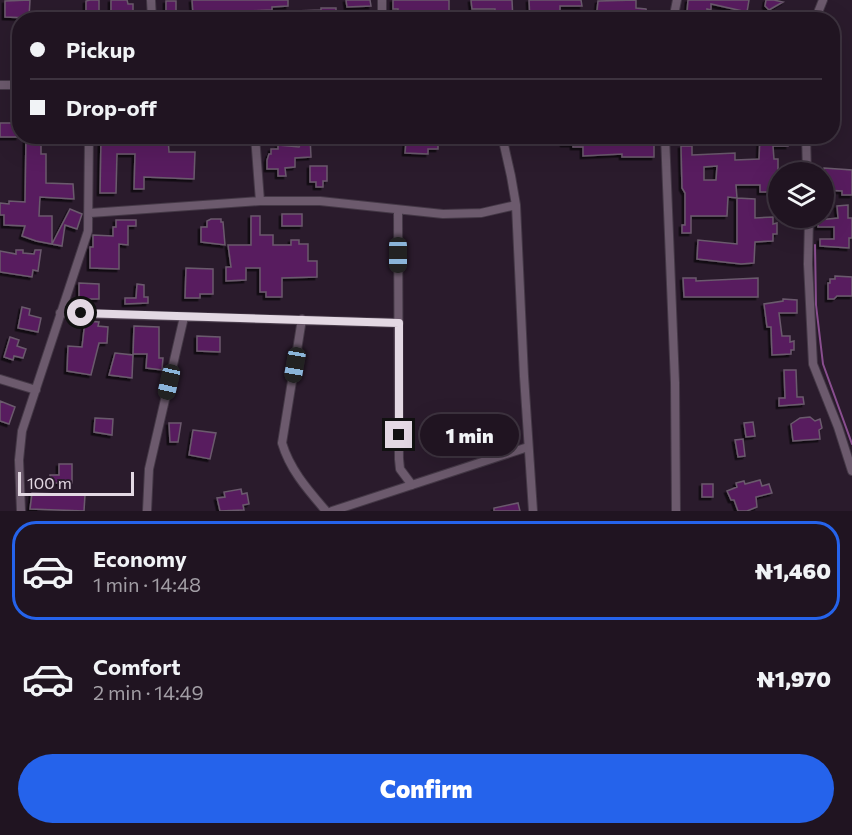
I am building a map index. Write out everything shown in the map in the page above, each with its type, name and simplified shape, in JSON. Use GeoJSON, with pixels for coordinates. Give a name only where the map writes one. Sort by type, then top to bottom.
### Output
{"type":"FeatureCollection","features":[{"type":"Feature","properties":{"kind":"street"},"geometry":{"type":"LineString","coordinates":[[21,511],[20,444],[22,431],[88,231],[89,144]]}},
{"type":"Feature","properties":{"kind":"street"},"geometry":{"type":"LineString","coordinates":[[256,144],[260,201]]}},
{"type":"Feature","properties":{"kind":"street"},"geometry":{"type":"LineString","coordinates":[[504,144],[516,205],[532,511]]}},
{"type":"Feature","properties":{"kind":"street"},"geometry":{"type":"LineString","coordinates":[[665,144],[675,372],[676,511]]}},
{"type":"Feature","properties":{"kind":"street"},"geometry":{"type":"LineString","coordinates":[[806,144],[807,162]]}},
{"type":"Feature","properties":{"kind":"street"},"geometry":{"type":"LineString","coordinates":[[90,213],[260,201],[320,201],[443,214],[481,213],[516,205]]}},
{"type":"Feature","properties":{"kind":"street"},"geometry":{"type":"LineString","coordinates":[[398,210],[400,469],[412,485]]}},
{"type":"Feature","properties":{"kind":"street"},"geometry":{"type":"LineString","coordinates":[[809,228],[808,264],[813,364],[838,427],[852,471]]}},
{"type":"Feature","properties":{"kind":"street"},"geometry":{"type":"LineString","coordinates":[[60,313],[399,323]]}},
{"type":"Feature","properties":{"kind":"street"},"geometry":{"type":"LineString","coordinates":[[147,511],[149,469],[184,317]]}},
{"type":"Feature","properties":{"kind":"street"},"geometry":{"type":"LineString","coordinates":[[302,319],[282,443],[287,460],[326,511]]}},
{"type":"Feature","properties":{"kind":"street"},"geometry":{"type":"LineString","coordinates":[[0,380],[36,390]]}},
{"type":"Feature","properties":{"kind":"street"},"geometry":{"type":"LineString","coordinates":[[332,511],[528,447]]}},
{"type":"Feature","properties":{"kind":"building"},"geometry":{"type":"Polygon","coordinates":[[[30,0],[29,12],[12,12],[12,17],[5,17],[5,1],[30,0]]]}},
{"type":"Feature","properties":{"kind":"building"},"geometry":{"type":"Polygon","coordinates":[[[99,0],[99,12],[86,12],[86,1],[99,0]]]}},
{"type":"Feature","properties":{"kind":"building"},"geometry":{"type":"Polygon","coordinates":[[[111,0],[127,0],[128,4],[133,4],[133,12],[111,12],[111,0]]]}},
{"type":"Feature","properties":{"kind":"building"},"geometry":{"type":"Polygon","coordinates":[[[192,0],[288,0],[288,6],[272,7],[272,10],[193,12],[192,0]]]}},
{"type":"Feature","properties":{"kind":"building"},"geometry":{"type":"Polygon","coordinates":[[[346,0],[370,0],[371,6],[347,7],[346,0]]]}},
{"type":"Feature","properties":{"kind":"building"},"geometry":{"type":"Polygon","coordinates":[[[393,0],[449,0],[449,11],[460,12],[398,12],[398,9],[393,9],[393,0]]]}},
{"type":"Feature","properties":{"kind":"building"},"geometry":{"type":"Polygon","coordinates":[[[471,0],[512,0],[513,12],[472,9],[471,0]]]}},
{"type":"Feature","properties":{"kind":"building"},"geometry":{"type":"Polygon","coordinates":[[[529,0],[581,0],[582,6],[560,6],[560,12],[530,12],[529,0]]]}},
{"type":"Feature","properties":{"kind":"building"},"geometry":{"type":"Polygon","coordinates":[[[636,0],[636,8],[646,9],[647,12],[597,12],[598,1],[636,0]]]}},
{"type":"Feature","properties":{"kind":"building"},"geometry":{"type":"Polygon","coordinates":[[[688,0],[749,0],[747,12],[711,4],[711,10],[707,9],[707,12],[687,12],[688,0]]]}},
{"type":"Feature","properties":{"kind":"building"},"geometry":{"type":"Polygon","coordinates":[[[766,0],[783,2],[769,10],[765,6],[766,0]]]}},
{"type":"Feature","properties":{"kind":"building"},"geometry":{"type":"Polygon","coordinates":[[[166,1],[176,1],[176,12],[166,12],[166,1]]]}},
{"type":"Feature","properties":{"kind":"building"},"geometry":{"type":"Polygon","coordinates":[[[321,8],[336,8],[336,12],[295,11],[321,10],[321,8]]]}},
{"type":"Feature","properties":{"kind":"building"},"geometry":{"type":"Polygon","coordinates":[[[0,123],[12,123],[12,137],[0,137],[0,123]]]}},
{"type":"Feature","properties":{"kind":"building"},"geometry":{"type":"Polygon","coordinates":[[[26,144],[41,144],[41,154],[46,154],[46,183],[73,184],[74,199],[40,197],[39,216],[52,216],[52,244],[70,209],[82,214],[77,229],[65,225],[62,246],[36,241],[22,236],[25,226],[4,225],[4,215],[0,215],[0,203],[25,202],[26,144]]]}},
{"type":"Feature","properties":{"kind":"building"},"geometry":{"type":"Polygon","coordinates":[[[101,144],[168,144],[169,152],[195,152],[194,179],[144,177],[144,189],[134,189],[135,154],[117,154],[116,193],[100,193],[101,144]]]}},
{"type":"Feature","properties":{"kind":"building"},"geometry":{"type":"Polygon","coordinates":[[[300,144],[310,144],[311,157],[295,158],[295,167],[285,168],[286,176],[278,176],[278,169],[267,169],[271,149],[278,149],[278,145],[299,147],[300,144]]]}},
{"type":"Feature","properties":{"kind":"building"},"geometry":{"type":"Polygon","coordinates":[[[406,144],[438,144],[438,149],[428,149],[428,154],[405,153],[406,144]]]}},
{"type":"Feature","properties":{"kind":"building"},"geometry":{"type":"Polygon","coordinates":[[[573,144],[654,144],[654,157],[622,157],[622,154],[583,156],[583,147],[573,147],[573,144]]]}},
{"type":"Feature","properties":{"kind":"building"},"geometry":{"type":"Polygon","coordinates":[[[760,144],[788,144],[788,146],[773,146],[774,159],[778,159],[778,162],[768,162],[768,192],[760,192],[760,185],[736,185],[737,198],[728,197],[727,216],[691,216],[691,233],[682,233],[682,225],[685,225],[685,193],[682,188],[681,146],[692,146],[692,155],[735,153],[735,160],[759,159],[760,144]],[[717,166],[704,167],[704,180],[716,180],[717,166]]]}},
{"type":"Feature","properties":{"kind":"building"},"geometry":{"type":"Polygon","coordinates":[[[310,166],[327,166],[327,181],[323,181],[323,187],[316,187],[316,182],[310,182],[310,166]]]}},
{"type":"Feature","properties":{"kind":"building"},"geometry":{"type":"Polygon","coordinates":[[[834,169],[852,170],[852,195],[842,195],[842,191],[834,191],[834,169]]]}},
{"type":"Feature","properties":{"kind":"building"},"geometry":{"type":"Polygon","coordinates":[[[737,198],[755,199],[755,218],[768,217],[768,228],[777,228],[777,234],[773,234],[773,241],[755,242],[754,263],[741,264],[697,259],[698,240],[737,244],[737,198]]]}},
{"type":"Feature","properties":{"kind":"building"},"geometry":{"type":"Polygon","coordinates":[[[848,205],[848,218],[852,218],[852,238],[849,238],[849,248],[820,246],[820,239],[834,239],[834,218],[838,218],[837,206],[848,205]]]}},
{"type":"Feature","properties":{"kind":"building"},"geometry":{"type":"Polygon","coordinates":[[[282,214],[302,214],[302,226],[282,226],[282,214]]]}},
{"type":"Feature","properties":{"kind":"building"},"geometry":{"type":"Polygon","coordinates":[[[251,216],[260,216],[260,235],[273,235],[273,245],[291,245],[291,240],[299,240],[299,244],[308,244],[308,261],[317,261],[317,277],[282,278],[282,297],[266,297],[266,292],[260,292],[260,268],[246,268],[246,280],[226,281],[226,267],[231,267],[228,245],[251,245],[251,216]]]}},
{"type":"Feature","properties":{"kind":"building"},"geometry":{"type":"Polygon","coordinates":[[[221,219],[223,222],[225,245],[201,242],[201,227],[207,227],[207,221],[221,219]]]}},
{"type":"Feature","properties":{"kind":"building"},"geometry":{"type":"Polygon","coordinates":[[[116,220],[136,220],[136,226],[128,226],[128,245],[119,244],[119,269],[90,268],[90,247],[93,247],[93,235],[113,236],[116,220]]]}},
{"type":"Feature","properties":{"kind":"building"},"geometry":{"type":"Polygon","coordinates":[[[16,250],[34,254],[35,250],[41,250],[38,271],[33,270],[32,277],[0,272],[0,251],[16,254],[16,250]]]}},
{"type":"Feature","properties":{"kind":"building"},"geometry":{"type":"Polygon","coordinates":[[[186,268],[213,269],[213,294],[200,294],[200,298],[185,298],[186,268]]]}},
{"type":"Feature","properties":{"kind":"building"},"geometry":{"type":"Polygon","coordinates":[[[835,276],[852,277],[852,296],[837,296],[834,299],[828,299],[828,283],[830,279],[835,279],[835,276]]]}},
{"type":"Feature","properties":{"kind":"building"},"geometry":{"type":"Polygon","coordinates":[[[683,278],[696,278],[696,281],[758,278],[758,297],[684,297],[683,278]]]}},
{"type":"Feature","properties":{"kind":"building"},"geometry":{"type":"Polygon","coordinates":[[[79,283],[99,284],[99,299],[79,299],[79,283]]]}},
{"type":"Feature","properties":{"kind":"building"},"geometry":{"type":"Polygon","coordinates":[[[137,284],[144,285],[144,297],[148,297],[148,303],[125,304],[125,298],[136,298],[137,284]]]}},
{"type":"Feature","properties":{"kind":"building"},"geometry":{"type":"Polygon","coordinates":[[[783,299],[797,300],[797,313],[779,313],[782,336],[790,336],[790,342],[794,341],[794,350],[791,350],[791,354],[772,355],[771,327],[767,327],[764,304],[783,301],[783,299]]]}},
{"type":"Feature","properties":{"kind":"building"},"geometry":{"type":"Polygon","coordinates":[[[22,307],[30,309],[29,315],[41,318],[38,332],[18,328],[22,307]]]}},
{"type":"Feature","properties":{"kind":"building"},"geometry":{"type":"Polygon","coordinates":[[[85,321],[99,322],[98,326],[108,327],[107,343],[99,343],[91,375],[67,371],[68,346],[82,347],[85,321]]]}},
{"type":"Feature","properties":{"kind":"building"},"geometry":{"type":"Polygon","coordinates":[[[134,326],[159,327],[159,358],[163,358],[162,370],[146,368],[147,354],[133,354],[134,326]]]}},
{"type":"Feature","properties":{"kind":"building"},"geometry":{"type":"Polygon","coordinates":[[[197,336],[220,337],[220,352],[197,351],[197,336]]]}},
{"type":"Feature","properties":{"kind":"building"},"geometry":{"type":"Polygon","coordinates":[[[10,337],[19,340],[17,346],[26,349],[23,358],[14,356],[13,360],[4,357],[10,337]]]}},
{"type":"Feature","properties":{"kind":"building"},"geometry":{"type":"Polygon","coordinates":[[[115,353],[133,355],[132,378],[109,375],[115,353]]]}},
{"type":"Feature","properties":{"kind":"building"},"geometry":{"type":"Polygon","coordinates":[[[784,370],[796,370],[797,397],[803,397],[804,404],[779,406],[779,398],[785,398],[784,370]]]}},
{"type":"Feature","properties":{"kind":"building"},"geometry":{"type":"Polygon","coordinates":[[[0,401],[15,407],[9,424],[0,421],[0,401]]]}},
{"type":"Feature","properties":{"kind":"building"},"geometry":{"type":"Polygon","coordinates":[[[810,417],[815,421],[820,419],[822,428],[819,430],[820,439],[793,441],[791,424],[800,418],[810,417]]]}},
{"type":"Feature","properties":{"kind":"building"},"geometry":{"type":"Polygon","coordinates":[[[95,418],[113,419],[112,435],[94,432],[95,418]]]}},
{"type":"Feature","properties":{"kind":"building"},"geometry":{"type":"Polygon","coordinates":[[[753,422],[755,436],[746,437],[744,423],[753,422]]]}},
{"type":"Feature","properties":{"kind":"building"},"geometry":{"type":"Polygon","coordinates":[[[169,423],[181,423],[178,442],[170,442],[169,423]]]}},
{"type":"Feature","properties":{"kind":"building"},"geometry":{"type":"Polygon","coordinates":[[[193,430],[216,433],[210,459],[189,455],[193,430]]]}},
{"type":"Feature","properties":{"kind":"building"},"geometry":{"type":"Polygon","coordinates":[[[743,439],[745,456],[738,457],[735,440],[743,439]]]}},
{"type":"Feature","properties":{"kind":"building"},"geometry":{"type":"Polygon","coordinates":[[[59,464],[72,464],[72,483],[50,483],[50,475],[59,475],[59,464]]]}},
{"type":"Feature","properties":{"kind":"building"},"geometry":{"type":"Polygon","coordinates":[[[760,480],[762,486],[769,484],[772,493],[756,497],[757,507],[747,511],[738,511],[727,491],[737,487],[736,483],[744,481],[745,484],[760,480]]]}},
{"type":"Feature","properties":{"kind":"building"},"geometry":{"type":"Polygon","coordinates":[[[702,484],[713,484],[713,497],[702,497],[702,484]]]}},
{"type":"Feature","properties":{"kind":"building"},"geometry":{"type":"Polygon","coordinates":[[[241,489],[242,494],[247,493],[249,504],[243,505],[244,510],[220,511],[217,498],[225,497],[224,492],[241,489]]]}},
{"type":"Feature","properties":{"kind":"building"},"geometry":{"type":"Polygon","coordinates":[[[32,493],[85,495],[84,511],[30,509],[32,493]]]}},
{"type":"Feature","properties":{"kind":"building"},"geometry":{"type":"Polygon","coordinates":[[[518,503],[520,511],[494,511],[494,508],[518,503]]]}},
{"type":"Feature","properties":{"kind":"waterway"},"geometry":{"type":"LineString","coordinates":[[815,245],[816,305],[823,364],[852,444]]}},
{"type":"Feature","properties":{"kind":"route"},"geometry":{"type":"LineString","coordinates":[[81,313],[399,323],[399,435]]}}]}
